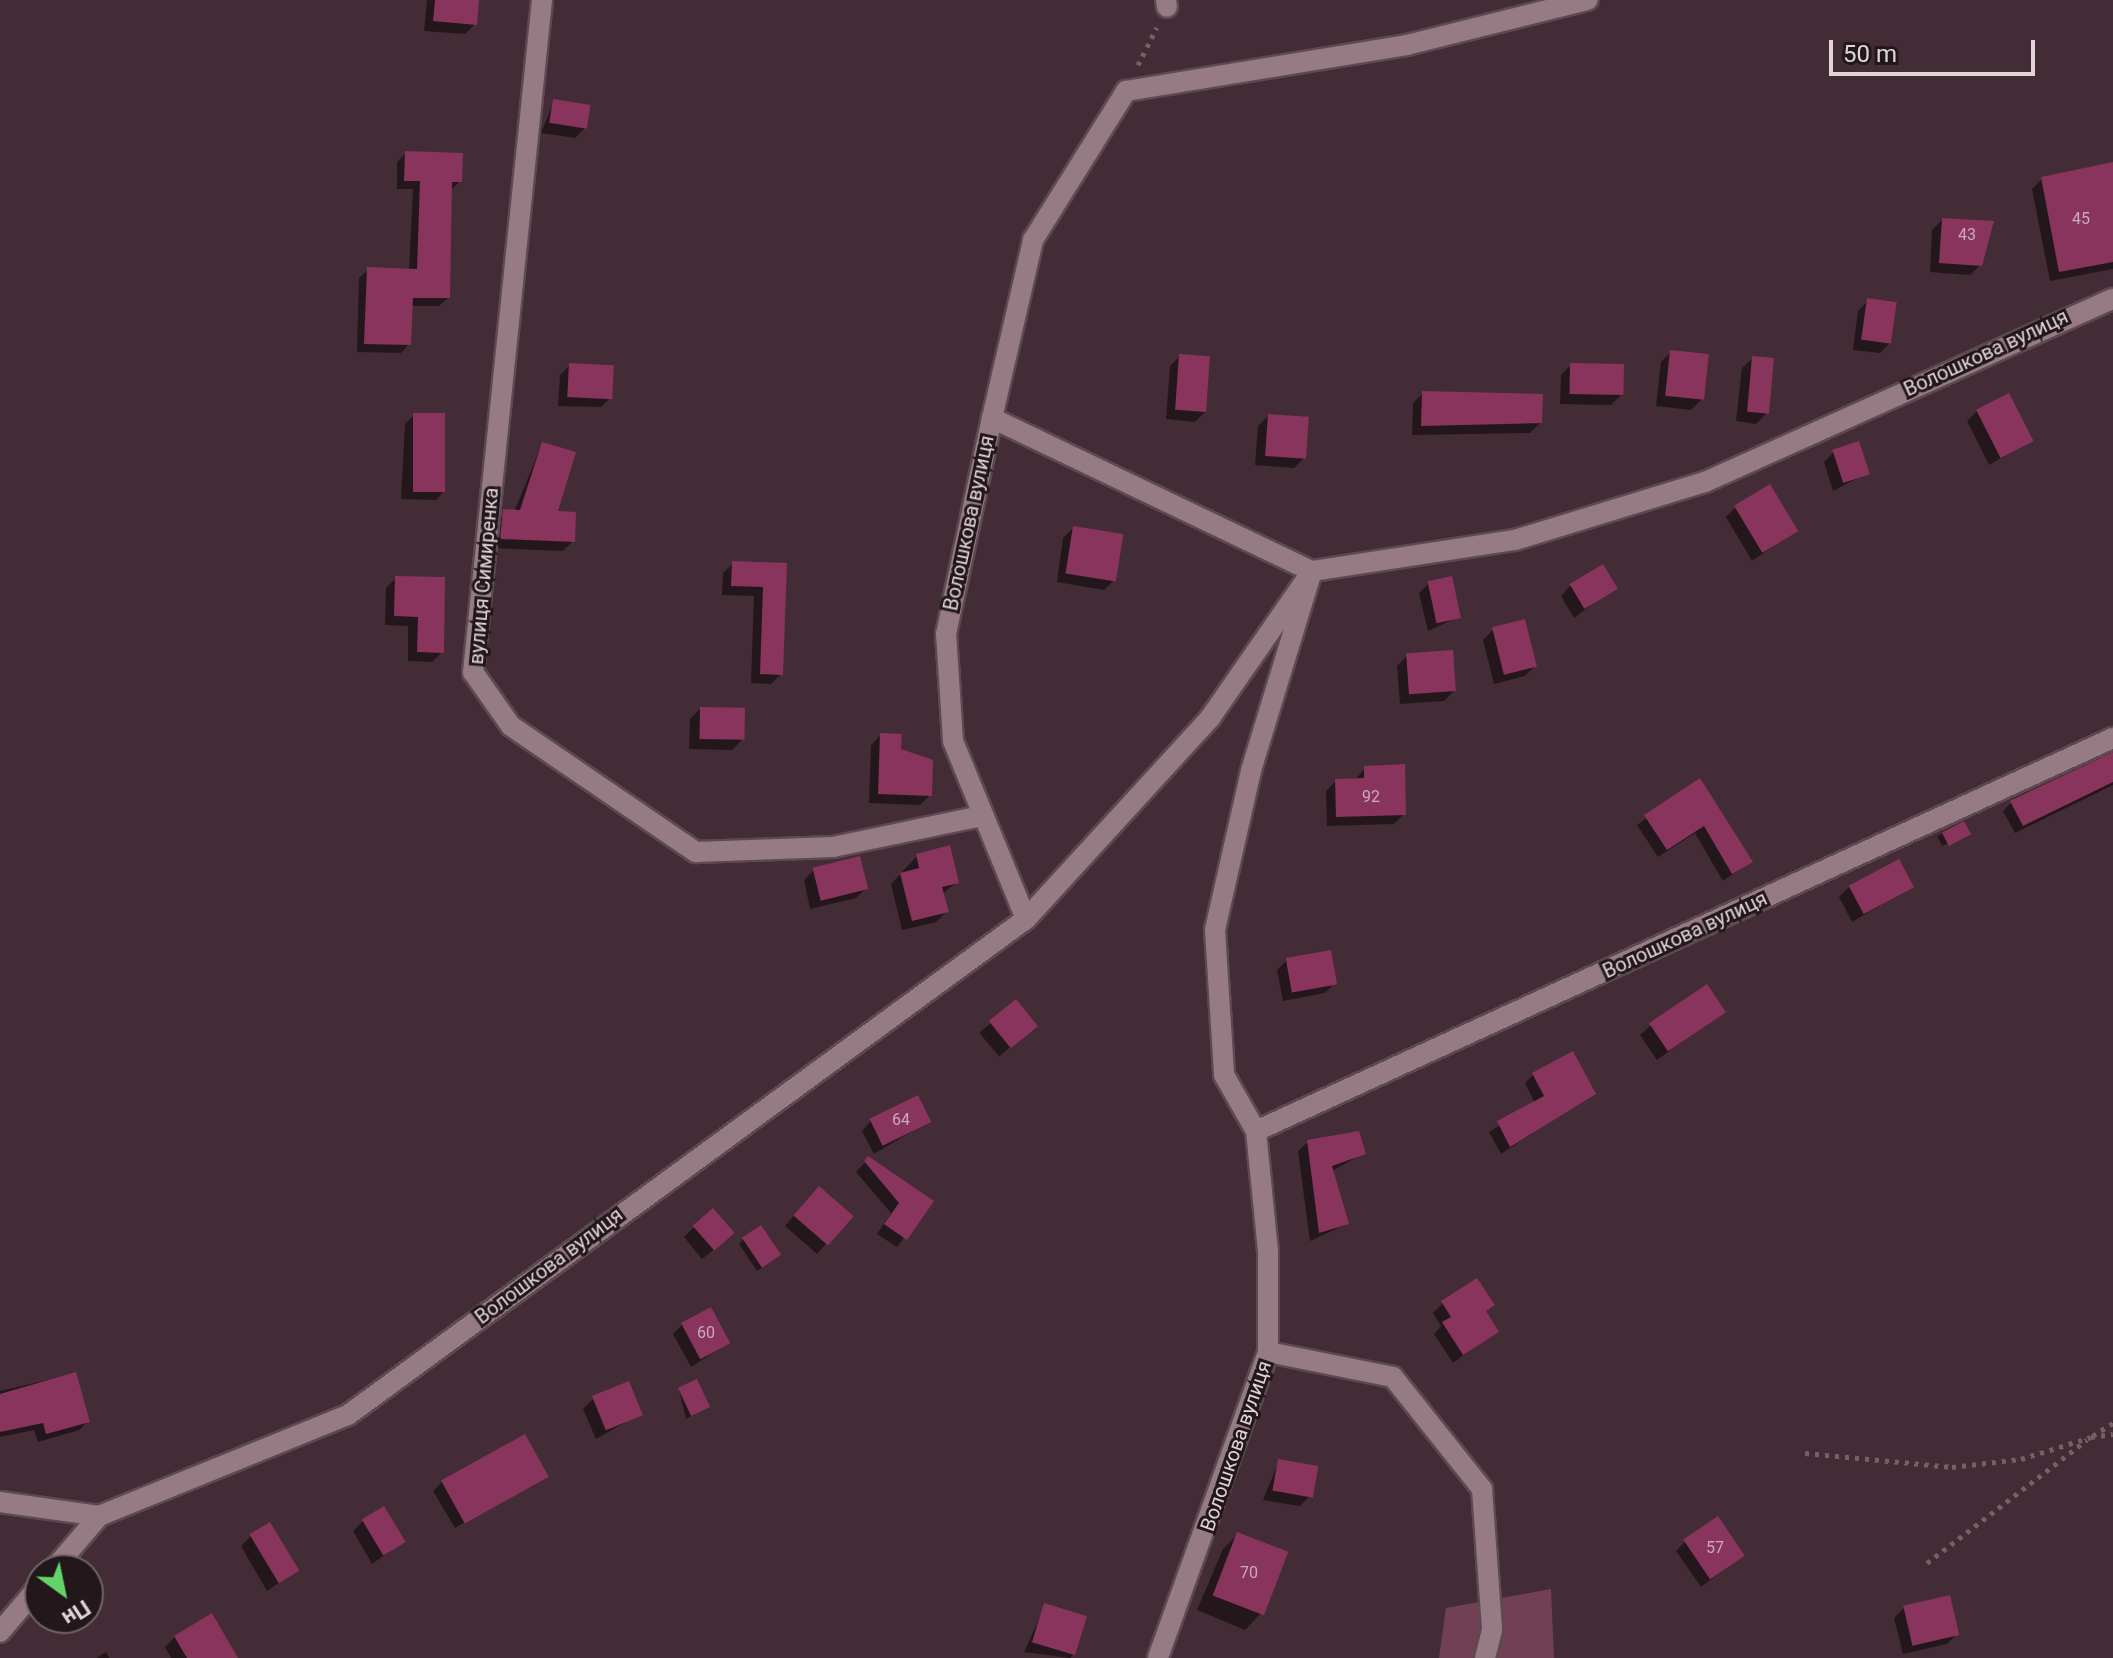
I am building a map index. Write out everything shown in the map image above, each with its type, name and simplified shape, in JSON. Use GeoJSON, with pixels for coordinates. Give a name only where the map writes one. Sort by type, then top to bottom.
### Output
{"type":"FeatureCollection","features":[{"type":"Feature","properties":{"kind":"street","name":"вулиця Симиренка"},"geometry":{"type":"LineString","coordinates":[[542,0],[473,672],[511,726],[696,852],[833,847],[981,816]]}},
{"type":"Feature","properties":{"kind":"street"},"geometry":{"type":"LineString","coordinates":[[992,418],[1033,240],[1126,91],[1407,45],[1587,0]]}},
{"type":"Feature","properties":{"kind":"street","name":"Волошкова вулиця"},"geometry":{"type":"LineString","coordinates":[[1026,919],[981,816],[953,741],[946,634],[992,418],[1312,571],[1515,540],[1705,482],[2113,299]]}},
{"type":"Feature","properties":{"kind":"street","name":"Волошкова вулиця"},"geometry":{"type":"LineString","coordinates":[[67,1554],[99,1516],[348,1415],[1026,919],[1210,718],[1312,571]]}},
{"type":"Feature","properties":{"kind":"street","name":"Волошкова вулиця"},"geometry":{"type":"LineString","coordinates":[[1159,1658],[1268,1352],[1256,1131],[1224,1075],[1215,930],[1251,771],[1312,571]]}},
{"type":"Feature","properties":{"kind":"street","name":"Волошкова вулиця"},"geometry":{"type":"LineString","coordinates":[[1256,1131],[2113,738]]}},
{"type":"Feature","properties":{"kind":"street"},"geometry":{"type":"LineString","coordinates":[[1268,1352],[1393,1377],[1482,1489],[1492,1630],[1485,1658]]}},
{"type":"Feature","properties":{"kind":"street"},"geometry":{"type":"LineString","coordinates":[[0,1502],[99,1516]]}},
{"type":"Feature","properties":{"kind":"street"},"geometry":{"type":"LineString","coordinates":[[0,1632],[24,1604]]}},
{"type":"Feature","properties":{"kind":"path"},"geometry":{"type":"LineString","coordinates":[[1126,91],[1166,3]]}},
{"type":"Feature","properties":{"kind":"path"},"geometry":{"type":"LineString","coordinates":[[1927,1563],[2113,1423]]}},
{"type":"Feature","properties":{"kind":"path"},"geometry":{"type":"LineString","coordinates":[[1805,1453],[1952,1467],[2021,1459],[2091,1437],[2113,1434]]}},
{"type":"Feature","properties":{"kind":"shaded area"},"geometry":{"type":"Polygon","coordinates":[[[1551,1589],[1554,1658],[1439,1658],[1446,1608],[1551,1589]]]}},
{"type":"Feature","properties":{"kind":"building"},"geometry":{"type":"Polygon","coordinates":[[[435,0],[479,0],[477,25],[433,21],[435,0]]]}},
{"type":"Feature","properties":{"kind":"building"},"geometry":{"type":"Polygon","coordinates":[[[553,99],[591,105],[587,129],[549,123],[553,99]]]}},
{"type":"Feature","properties":{"kind":"building"},"geometry":{"type":"Polygon","coordinates":[[[405,151],[463,153],[462,182],[452,182],[450,298],[413,298],[411,345],[364,344],[367,267],[417,269],[420,181],[404,181],[405,151]]]}},
{"type":"Feature","properties":{"kind":"building"},"geometry":{"type":"Polygon","coordinates":[[[2113,162],[2113,262],[2059,272],[2041,177],[2113,162]]]}},
{"type":"Feature","properties":{"kind":"building"},"geometry":{"type":"Polygon","coordinates":[[[1942,218],[1994,221],[1982,266],[1939,263],[1942,218]]]}},
{"type":"Feature","properties":{"kind":"building"},"geometry":{"type":"Polygon","coordinates":[[[1867,298],[1897,302],[1891,344],[1861,340],[1867,298]]]}},
{"type":"Feature","properties":{"kind":"building"},"geometry":{"type":"Polygon","coordinates":[[[1670,350],[1709,354],[1704,400],[1665,396],[1670,350]]]}},
{"type":"Feature","properties":{"kind":"building"},"geometry":{"type":"Polygon","coordinates":[[[1179,354],[1210,356],[1206,412],[1175,410],[1179,354]]]}},
{"type":"Feature","properties":{"kind":"building"},"geometry":{"type":"Polygon","coordinates":[[[1752,356],[1774,358],[1769,414],[1747,412],[1752,356]]]}},
{"type":"Feature","properties":{"kind":"building"},"geometry":{"type":"Polygon","coordinates":[[[569,363],[614,365],[612,399],[567,397],[569,363]]]}},
{"type":"Feature","properties":{"kind":"building"},"geometry":{"type":"Polygon","coordinates":[[[1570,363],[1624,364],[1623,395],[1569,394],[1570,363]]]}},
{"type":"Feature","properties":{"kind":"building"},"geometry":{"type":"Polygon","coordinates":[[[1422,391],[1543,394],[1542,423],[1421,426],[1422,391]]]}},
{"type":"Feature","properties":{"kind":"building"},"geometry":{"type":"Polygon","coordinates":[[[2009,393],[2034,441],[2001,458],[1976,410],[2009,393]]]}},
{"type":"Feature","properties":{"kind":"building"},"geometry":{"type":"Polygon","coordinates":[[[413,413],[445,413],[445,492],[413,492],[413,413]]]}},
{"type":"Feature","properties":{"kind":"building"},"geometry":{"type":"Polygon","coordinates":[[[1268,414],[1309,417],[1306,459],[1265,456],[1268,414]]]}},
{"type":"Feature","properties":{"kind":"building"},"geometry":{"type":"Polygon","coordinates":[[[1859,441],[1870,474],[1843,483],[1832,450],[1859,441]]]}},
{"type":"Feature","properties":{"kind":"building"},"geometry":{"type":"Polygon","coordinates":[[[542,442],[576,452],[558,511],[576,512],[575,542],[500,539],[503,509],[520,510],[542,442]]]}},
{"type":"Feature","properties":{"kind":"building"},"geometry":{"type":"Polygon","coordinates":[[[1770,484],[1798,531],[1762,553],[1734,506],[1770,484]]]}},
{"type":"Feature","properties":{"kind":"building"},"geometry":{"type":"Polygon","coordinates":[[[1073,526],[1123,534],[1116,581],[1065,573],[1073,526]]]}},
{"type":"Feature","properties":{"kind":"building"},"geometry":{"type":"Polygon","coordinates":[[[732,561],[787,563],[783,675],[760,674],[763,587],[731,586],[732,561]]]}},
{"type":"Feature","properties":{"kind":"building"},"geometry":{"type":"Polygon","coordinates":[[[1603,564],[1618,589],[1585,609],[1570,584],[1603,564]]]}},
{"type":"Feature","properties":{"kind":"building"},"geometry":{"type":"Polygon","coordinates":[[[395,576],[445,577],[444,653],[417,652],[418,617],[394,616],[395,576]]]}},
{"type":"Feature","properties":{"kind":"building"},"geometry":{"type":"Polygon","coordinates":[[[1452,576],[1461,618],[1436,623],[1428,581],[1452,576]]]}},
{"type":"Feature","properties":{"kind":"building"},"geometry":{"type":"Polygon","coordinates":[[[1525,619],[1537,667],[1504,675],[1492,627],[1525,619]]]}},
{"type":"Feature","properties":{"kind":"building"},"geometry":{"type":"Polygon","coordinates":[[[1453,650],[1456,691],[1409,694],[1406,653],[1453,650]]]}},
{"type":"Feature","properties":{"kind":"building"},"geometry":{"type":"Polygon","coordinates":[[[700,707],[745,708],[744,740],[699,739],[700,707]]]}},
{"type":"Feature","properties":{"kind":"building"},"geometry":{"type":"Polygon","coordinates":[[[880,733],[902,734],[901,749],[933,760],[932,796],[878,794],[880,733]]]}},
{"type":"Feature","properties":{"kind":"building"},"geometry":{"type":"Polygon","coordinates":[[[2113,752],[2113,782],[2023,826],[2010,801],[2113,752]]]}},
{"type":"Feature","properties":{"kind":"building"},"geometry":{"type":"Polygon","coordinates":[[[1405,764],[1406,815],[1336,817],[1335,779],[1364,778],[1364,766],[1405,764]]]}},
{"type":"Feature","properties":{"kind":"building"},"geometry":{"type":"Polygon","coordinates":[[[1700,778],[1753,862],[1732,874],[1704,826],[1667,850],[1644,815],[1700,778]]]}},
{"type":"Feature","properties":{"kind":"building"},"geometry":{"type":"Polygon","coordinates":[[[1964,821],[1971,834],[1949,846],[1942,833],[1964,821]]]}},
{"type":"Feature","properties":{"kind":"building"},"geometry":{"type":"Polygon","coordinates":[[[950,845],[959,883],[942,887],[949,912],[912,921],[900,873],[919,868],[916,854],[950,845]]]}},
{"type":"Feature","properties":{"kind":"building"},"geometry":{"type":"Polygon","coordinates":[[[860,856],[868,889],[821,901],[812,868],[860,856]]]}},
{"type":"Feature","properties":{"kind":"building"},"geometry":{"type":"Polygon","coordinates":[[[1899,859],[1914,887],[1864,914],[1849,886],[1899,859]]]}},
{"type":"Feature","properties":{"kind":"building"},"geometry":{"type":"Polygon","coordinates":[[[1331,950],[1337,984],[1292,992],[1286,958],[1331,950]]]}},
{"type":"Feature","properties":{"kind":"building"},"geometry":{"type":"Polygon","coordinates":[[[1707,984],[1726,1012],[1668,1051],[1649,1023],[1707,984]]]}},
{"type":"Feature","properties":{"kind":"building"},"geometry":{"type":"Polygon","coordinates":[[[1016,999],[1038,1026],[1011,1048],[989,1021],[1016,999]]]}},
{"type":"Feature","properties":{"kind":"building"},"geometry":{"type":"Polygon","coordinates":[[[1573,1051],[1596,1094],[1510,1147],[1497,1121],[1544,1096],[1532,1073],[1573,1051]]]}},
{"type":"Feature","properties":{"kind":"building"},"geometry":{"type":"Polygon","coordinates":[[[918,1095],[931,1122],[883,1146],[869,1119],[918,1095]]]}},
{"type":"Feature","properties":{"kind":"building"},"geometry":{"type":"Polygon","coordinates":[[[1359,1131],[1366,1154],[1332,1166],[1349,1224],[1319,1233],[1307,1140],[1359,1131]]]}},
{"type":"Feature","properties":{"kind":"building"},"geometry":{"type":"Polygon","coordinates":[[[868,1156],[934,1201],[907,1240],[884,1224],[899,1203],[864,1161],[868,1156]]]}},
{"type":"Feature","properties":{"kind":"building"},"geometry":{"type":"Polygon","coordinates":[[[819,1186],[854,1216],[828,1246],[793,1215],[819,1186]]]}},
{"type":"Feature","properties":{"kind":"building"},"geometry":{"type":"Polygon","coordinates":[[[713,1208],[735,1233],[714,1251],[693,1226],[713,1208]]]}},
{"type":"Feature","properties":{"kind":"building"},"geometry":{"type":"Polygon","coordinates":[[[761,1225],[781,1255],[762,1268],[742,1238],[761,1225]]]}},
{"type":"Feature","properties":{"kind":"building"},"geometry":{"type":"Polygon","coordinates":[[[1477,1278],[1495,1305],[1486,1311],[1499,1332],[1463,1355],[1442,1322],[1451,1317],[1441,1301],[1477,1278]]]}},
{"type":"Feature","properties":{"kind":"building"},"geometry":{"type":"Polygon","coordinates":[[[711,1307],[730,1343],[700,1359],[681,1323],[711,1307]]]}},
{"type":"Feature","properties":{"kind":"building"},"geometry":{"type":"Polygon","coordinates":[[[76,1372],[90,1422],[46,1434],[43,1423],[0,1432],[0,1394],[76,1372]]]}},
{"type":"Feature","properties":{"kind":"building"},"geometry":{"type":"Polygon","coordinates":[[[697,1379],[710,1407],[691,1416],[678,1388],[697,1379]]]}},
{"type":"Feature","properties":{"kind":"building"},"geometry":{"type":"Polygon","coordinates":[[[629,1381],[643,1415],[606,1430],[592,1396],[629,1381]]]}},
{"type":"Feature","properties":{"kind":"building"},"geometry":{"type":"Polygon","coordinates":[[[525,1434],[549,1477],[465,1523],[441,1481],[525,1434]]]}},
{"type":"Feature","properties":{"kind":"building"},"geometry":{"type":"Polygon","coordinates":[[[1278,1459],[1318,1466],[1313,1498],[1272,1491],[1278,1459]]]}},
{"type":"Feature","properties":{"kind":"building"},"geometry":{"type":"Polygon","coordinates":[[[384,1506],[406,1542],[383,1555],[362,1519],[384,1506]]]}},
{"type":"Feature","properties":{"kind":"building"},"geometry":{"type":"Polygon","coordinates":[[[1718,1516],[1745,1556],[1710,1579],[1683,1539],[1718,1516]]]}},
{"type":"Feature","properties":{"kind":"building"},"geometry":{"type":"Polygon","coordinates":[[[270,1522],[299,1571],[279,1583],[249,1534],[270,1522]]]}},
{"type":"Feature","properties":{"kind":"building"},"geometry":{"type":"Polygon","coordinates":[[[1237,1532],[1288,1552],[1264,1615],[1213,1595],[1237,1532]]]}},
{"type":"Feature","properties":{"kind":"building"},"geometry":{"type":"Polygon","coordinates":[[[1950,1595],[1959,1635],[1912,1646],[1903,1606],[1950,1595]]]}},
{"type":"Feature","properties":{"kind":"building"},"geometry":{"type":"Polygon","coordinates":[[[1044,1603],[1087,1616],[1075,1655],[1032,1642],[1044,1603]]]}},
{"type":"Feature","properties":{"kind":"building"},"geometry":{"type":"Polygon","coordinates":[[[212,1613],[238,1658],[187,1658],[174,1636],[212,1613]]]}}]}
